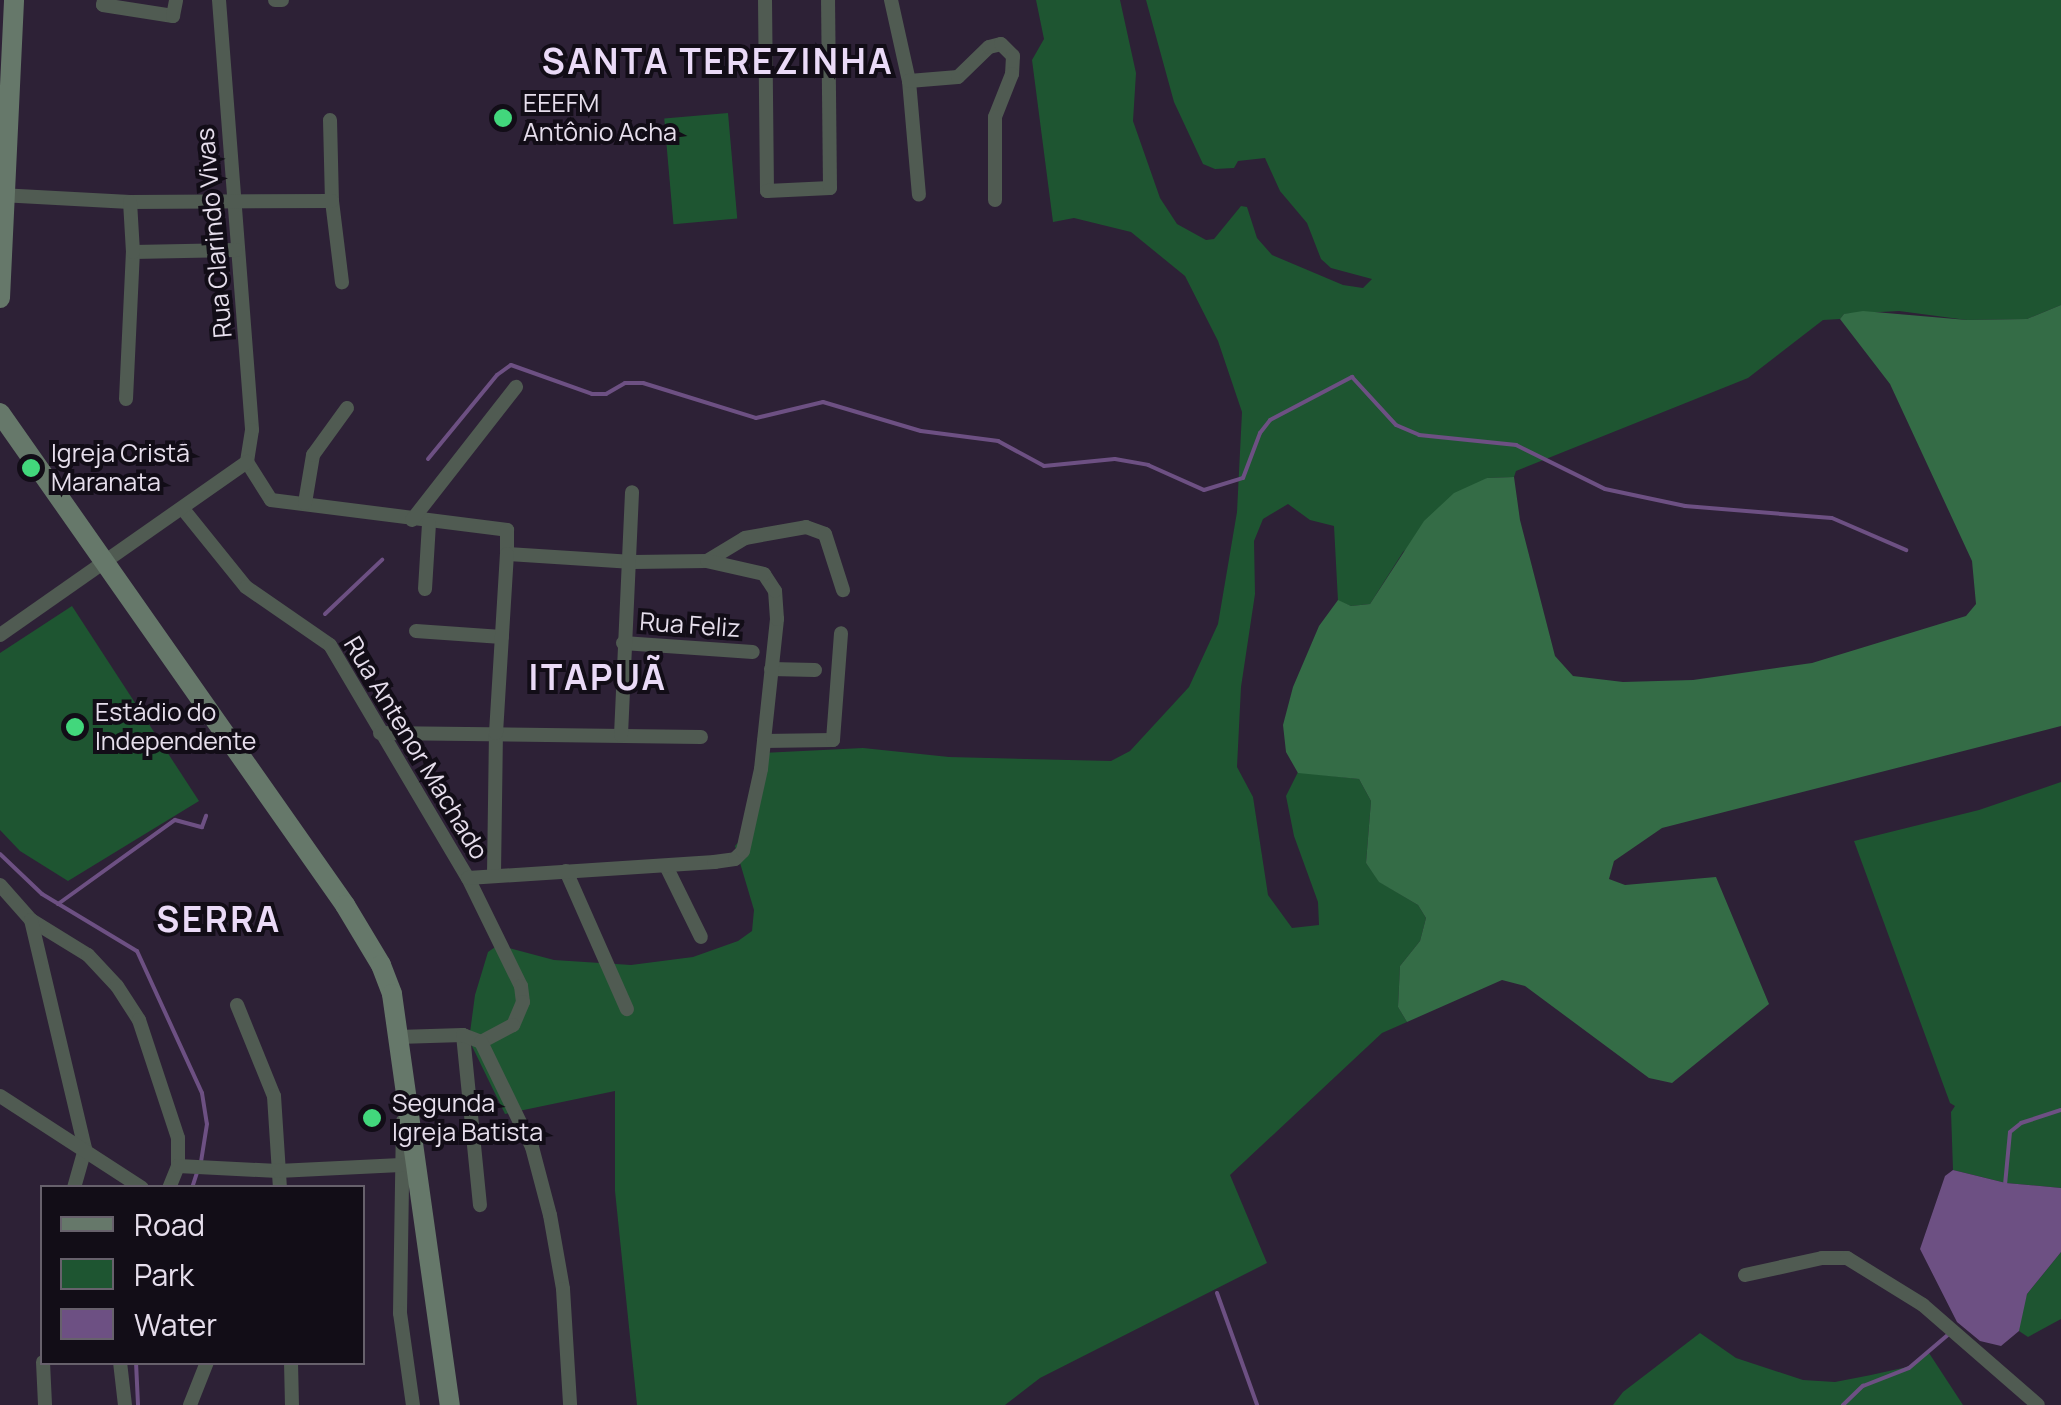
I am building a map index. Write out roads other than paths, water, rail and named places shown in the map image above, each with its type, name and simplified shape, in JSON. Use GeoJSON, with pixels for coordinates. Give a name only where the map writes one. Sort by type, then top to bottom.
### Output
{"type":"FeatureCollection","features":[{"type":"Feature","properties":{"kind":"main road"},"geometry":{"type":"LineString","coordinates":[[0,298],[14,0]]}},
{"type":"Feature","properties":{"kind":"main road"},"geometry":{"type":"LineString","coordinates":[[0,413],[366,938],[392,994],[404,1090],[407,1159],[450,1405]]}},
{"type":"Feature","properties":{"kind":"street"},"geometry":{"type":"LineString","coordinates":[[104,0],[103,5],[173,16],[176,0]]}},
{"type":"Feature","properties":{"kind":"street","name":"Rua Clarindo Vivas"},"geometry":{"type":"LineString","coordinates":[[219,0],[252,430],[247,462]]}},
{"type":"Feature","properties":{"kind":"street"},"geometry":{"type":"LineString","coordinates":[[765,0],[767,191],[830,188],[828,0]]}},
{"type":"Feature","properties":{"kind":"street"},"geometry":{"type":"LineString","coordinates":[[891,0],[909,81],[919,196]]}},
{"type":"Feature","properties":{"kind":"street"},"geometry":{"type":"LineString","coordinates":[[909,81],[958,77],[988,47],[1001,44],[1013,56],[1012,74],[995,117],[995,200]]}},
{"type":"Feature","properties":{"kind":"street"},"geometry":{"type":"LineString","coordinates":[[330,120],[332,201],[342,282]]}},
{"type":"Feature","properties":{"kind":"street"},"geometry":{"type":"LineString","coordinates":[[2,195],[130,202],[332,201]]}},
{"type":"Feature","properties":{"kind":"street"},"geometry":{"type":"LineString","coordinates":[[126,400],[134,252],[130,202]]}},
{"type":"Feature","properties":{"kind":"street"},"geometry":{"type":"LineString","coordinates":[[134,252],[236,250]]}},
{"type":"Feature","properties":{"kind":"street"},"geometry":{"type":"LineString","coordinates":[[412,520],[516,387]]}},
{"type":"Feature","properties":{"kind":"street"},"geometry":{"type":"LineString","coordinates":[[305,503],[313,456],[347,408]]}},
{"type":"Feature","properties":{"kind":"street"},"geometry":{"type":"LineString","coordinates":[[0,635],[247,462],[271,500],[429,524],[507,530],[496,734],[494,874]]}},
{"type":"Feature","properties":{"kind":"street"},"geometry":{"type":"LineString","coordinates":[[620,736],[632,492]]}},
{"type":"Feature","properties":{"kind":"street","name":"Rua Antenor Machado"},"geometry":{"type":"LineString","coordinates":[[183,509],[246,587],[330,644],[468,878],[515,973],[522,1002],[513,1026],[481,1042]]}},
{"type":"Feature","properties":{"kind":"street"},"geometry":{"type":"LineString","coordinates":[[424,590],[429,524]]}},
{"type":"Feature","properties":{"kind":"street"},"geometry":{"type":"LineString","coordinates":[[707,561],[745,538],[806,527],[825,534],[843,590]]}},
{"type":"Feature","properties":{"kind":"street"},"geometry":{"type":"LineString","coordinates":[[468,878],[735,859],[743,852],[764,741],[777,618],[771,580],[764,574],[707,561],[507,554]]}},
{"type":"Feature","properties":{"kind":"street"},"geometry":{"type":"LineString","coordinates":[[416,631],[502,637]]}},
{"type":"Feature","properties":{"kind":"street"},"geometry":{"type":"LineString","coordinates":[[764,741],[833,740],[841,633]]}},
{"type":"Feature","properties":{"kind":"street","name":"Rua Feliz"},"geometry":{"type":"LineString","coordinates":[[624,644],[753,652]]}},
{"type":"Feature","properties":{"kind":"street"},"geometry":{"type":"LineString","coordinates":[[771,669],[814,670]]}},
{"type":"Feature","properties":{"kind":"street"},"geometry":{"type":"LineString","coordinates":[[380,733],[700,737]]}},
{"type":"Feature","properties":{"kind":"street"},"geometry":{"type":"LineString","coordinates":[[666,866],[701,937]]}},
{"type":"Feature","properties":{"kind":"street"},"geometry":{"type":"LineString","coordinates":[[566,871],[627,1009]]}},
{"type":"Feature","properties":{"kind":"street"},"geometry":{"type":"LineString","coordinates":[[0,885],[31,920],[88,955],[117,986],[139,1020],[178,1138],[178,1166],[170,1185]]}},
{"type":"Feature","properties":{"kind":"street"},"geometry":{"type":"LineString","coordinates":[[31,920],[85,1149],[75,1185]]}},
{"type":"Feature","properties":{"kind":"street"},"geometry":{"type":"LineString","coordinates":[[237,1005],[274,1096],[280,1185]]}},
{"type":"Feature","properties":{"kind":"street"},"geometry":{"type":"LineString","coordinates":[[398,1038],[463,1035],[481,1042],[532,1147],[550,1215],[563,1289],[570,1405]]}},
{"type":"Feature","properties":{"kind":"street"},"geometry":{"type":"LineString","coordinates":[[463,1035],[480,1205]]}},
{"type":"Feature","properties":{"kind":"street"},"geometry":{"type":"LineString","coordinates":[[0,1096],[138,1185]]}},
{"type":"Feature","properties":{"kind":"street"},"geometry":{"type":"LineString","coordinates":[[178,1166],[278,1171],[407,1159],[400,1314],[413,1405]]}},
{"type":"Feature","properties":{"kind":"street"},"geometry":{"type":"LineString","coordinates":[[273,1185],[278,1171]]}},
{"type":"Feature","properties":{"kind":"street"},"geometry":{"type":"LineString","coordinates":[[1745,1275],[1822,1258],[1846,1258],[1923,1305],[2038,1405]]}},
{"type":"Feature","properties":{"kind":"street"},"geometry":{"type":"LineString","coordinates":[[44,1365],[45,1405]]}},
{"type":"Feature","properties":{"kind":"street"},"geometry":{"type":"LineString","coordinates":[[120,1365],[125,1405]]}},
{"type":"Feature","properties":{"kind":"street"},"geometry":{"type":"LineString","coordinates":[[190,1405],[205,1365]]}},
{"type":"Feature","properties":{"kind":"street"},"geometry":{"type":"LineString","coordinates":[[291,1365],[292,1405]]}},
{"type":"Feature","properties":{"kind":"water"},"geometry":{"type":"Polygon","coordinates":[[[1953,1170],[2006,1183],[2061,1188],[2061,1252],[2027,1294],[2019,1331],[2001,1346],[1980,1341],[1957,1322],[1920,1249],[1945,1176],[1953,1170]]]}},
{"type":"Feature","properties":{"kind":"waterway"},"geometry":{"type":"LineString","coordinates":[[428,459],[497,375],[511,365],[592,394],[606,394],[625,383],[643,383],[756,418],[823,402],[921,431],[998,441],[1044,466],[1115,459],[1148,465],[1204,490],[1243,478],[1260,433],[1270,420],[1352,377],[1396,425],[1419,435],[1516,445],[1605,489],[1685,506],[1832,518],[1906,550]]}},
{"type":"Feature","properties":{"kind":"waterway"},"geometry":{"type":"LineString","coordinates":[[325,614],[382,560]]}},
{"type":"Feature","properties":{"kind":"waterway"},"geometry":{"type":"LineString","coordinates":[[58,904],[175,820],[202,827],[206,816]]}},
{"type":"Feature","properties":{"kind":"waterway"},"geometry":{"type":"LineString","coordinates":[[0,854],[42,894],[137,951],[202,1093],[207,1124],[201,1161]]}},
{"type":"Feature","properties":{"kind":"waterway"},"geometry":{"type":"LineString","coordinates":[[2005,1185],[2010,1132],[2021,1123],[2061,1110]]}},
{"type":"Feature","properties":{"kind":"waterway"},"geometry":{"type":"LineString","coordinates":[[193,1185],[198,1170]]}},
{"type":"Feature","properties":{"kind":"waterway"},"geometry":{"type":"LineString","coordinates":[[1217,1293],[1257,1405]]}},
{"type":"Feature","properties":{"kind":"waterway"},"geometry":{"type":"LineString","coordinates":[[1843,1405],[1863,1386],[1909,1368],[1950,1333]]}},
{"type":"Feature","properties":{"kind":"waterway"},"geometry":{"type":"LineString","coordinates":[[136,1365],[138,1405]]}},
{"type":"Feature","properties":{"kind":"place","name":"EEEFM Antônio Acha"},"geometry":{"type":"Point","coordinates":[503,118]}},
{"type":"Feature","properties":{"kind":"place","name":"Igreja Cristã Maranata"},"geometry":{"type":"Point","coordinates":[31,468]}},
{"type":"Feature","properties":{"kind":"place","name":"Estádio do Independente"},"geometry":{"type":"Point","coordinates":[75,727]}},
{"type":"Feature","properties":{"kind":"place","name":"Segunda Igreja Batista"},"geometry":{"type":"Point","coordinates":[372,1118]}},
{"type":"Feature","properties":{"kind":"district","name":"SANTA TEREZINHA"},"geometry":{"type":"Point","coordinates":[718,61]}},
{"type":"Feature","properties":{"kind":"district","name":"ITAPUÃ"},"geometry":{"type":"Point","coordinates":[598,677]}},
{"type":"Feature","properties":{"kind":"district","name":"SERRA"},"geometry":{"type":"Point","coordinates":[219,919]}}]}
